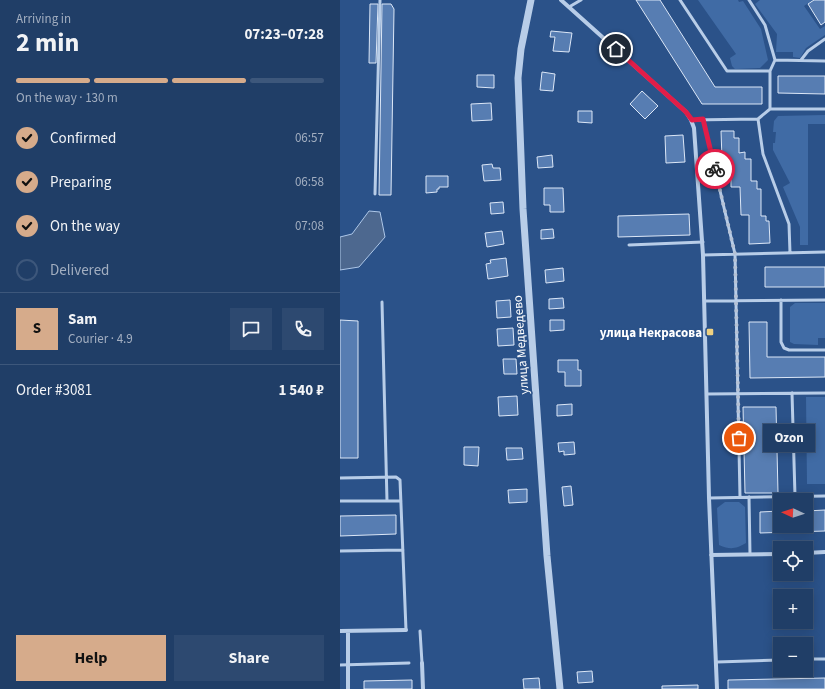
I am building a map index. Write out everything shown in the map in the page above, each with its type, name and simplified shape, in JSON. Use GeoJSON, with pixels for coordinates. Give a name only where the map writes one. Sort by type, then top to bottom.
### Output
{"type":"FeatureCollection","features":[{"type":"Feature","properties":{"kind":"street","name":"улица Медведево"},"geometry":{"type":"LineString","coordinates":[[531,0],[521,49],[518,78],[523,209],[547,556],[560,689]]}},
{"type":"Feature","properties":{"kind":"street"},"geometry":{"type":"LineString","coordinates":[[561,0],[686,112],[692,120],[694,128],[703,242],[709,498],[717,689]]}},
{"type":"Feature","properties":{"kind":"street"},"geometry":{"type":"LineString","coordinates":[[813,553],[825,552]]}},
{"type":"Feature","properties":{"kind":"street"},"geometry":{"type":"LineString","coordinates":[[711,555],[773,554]]}},
{"type":"Feature","properties":{"kind":"street"},"geometry":{"type":"LineString","coordinates":[[340,631],[406,630]]}},
{"type":"Feature","properties":{"kind":"street"},"geometry":{"type":"LineString","coordinates":[[348,631],[348,689]]}},
{"type":"Feature","properties":{"kind":"street"},"geometry":{"type":"LineString","coordinates":[[422,663],[423,689]]}},
{"type":"Feature","properties":{"kind":"lane"},"geometry":{"type":"LineString","coordinates":[[375,194],[380,0]]}},
{"type":"Feature","properties":{"kind":"lane"},"geometry":{"type":"LineString","coordinates":[[569,7],[581,0]]}},
{"type":"Feature","properties":{"kind":"lane"},"geometry":{"type":"LineString","coordinates":[[680,0],[727,71],[770,71]]}},
{"type":"Feature","properties":{"kind":"lane"},"geometry":{"type":"LineString","coordinates":[[749,0],[765,25],[775,60],[770,71],[770,109]]}},
{"type":"Feature","properties":{"kind":"lane"},"geometry":{"type":"LineString","coordinates":[[801,60],[808,51],[825,39]]}},
{"type":"Feature","properties":{"kind":"lane"},"geometry":{"type":"LineString","coordinates":[[775,60],[825,61]]}},
{"type":"Feature","properties":{"kind":"lane"},"geometry":{"type":"LineString","coordinates":[[692,120],[758,119],[770,109],[825,109]]}},
{"type":"Feature","properties":{"kind":"lane"},"geometry":{"type":"LineString","coordinates":[[703,119],[735,254],[740,497]]}},
{"type":"Feature","properties":{"kind":"lane"},"geometry":{"type":"LineString","coordinates":[[758,119],[763,154],[789,224],[790,253]]}},
{"type":"Feature","properties":{"kind":"lane"},"geometry":{"type":"LineString","coordinates":[[629,245],[703,242]]}},
{"type":"Feature","properties":{"kind":"lane"},"geometry":{"type":"LineString","coordinates":[[703,255],[825,252]]}},
{"type":"Feature","properties":{"kind":"lane"},"geometry":{"type":"LineString","coordinates":[[781,300],[781,342],[784,348],[789,350],[825,350]]}},
{"type":"Feature","properties":{"kind":"lane"},"geometry":{"type":"LineString","coordinates":[[705,301],[825,300]]}},
{"type":"Feature","properties":{"kind":"lane"},"geometry":{"type":"LineString","coordinates":[[382,302],[388,501]]}},
{"type":"Feature","properties":{"kind":"lane"},"geometry":{"type":"LineString","coordinates":[[792,393],[795,493]]}},
{"type":"Feature","properties":{"kind":"lane"},"geometry":{"type":"LineString","coordinates":[[707,394],[825,393]]}},
{"type":"Feature","properties":{"kind":"lane"},"geometry":{"type":"LineString","coordinates":[[340,478],[396,477],[400,480],[406,630]]}},
{"type":"Feature","properties":{"kind":"lane"},"geometry":{"type":"LineString","coordinates":[[709,498],[773,496]]}},
{"type":"Feature","properties":{"kind":"lane"},"geometry":{"type":"LineString","coordinates":[[813,496],[825,496]]}},
{"type":"Feature","properties":{"kind":"lane"},"geometry":{"type":"LineString","coordinates":[[749,497],[750,554]]}},
{"type":"Feature","properties":{"kind":"lane"},"geometry":{"type":"LineString","coordinates":[[340,501],[401,501]]}},
{"type":"Feature","properties":{"kind":"lane"},"geometry":{"type":"LineString","coordinates":[[340,551],[403,550]]}},
{"type":"Feature","properties":{"kind":"lane"},"geometry":{"type":"LineString","coordinates":[[420,631],[422,663]]}},
{"type":"Feature","properties":{"kind":"lane"},"geometry":{"type":"LineString","coordinates":[[813,659],[825,659]]}},
{"type":"Feature","properties":{"kind":"lane"},"geometry":{"type":"LineString","coordinates":[[717,662],[773,660]]}},
{"type":"Feature","properties":{"kind":"lane"},"geometry":{"type":"LineString","coordinates":[[340,665],[409,663]]}},
{"type":"Feature","properties":{"kind":"shaded area"},"geometry":{"type":"Polygon","coordinates":[[[698,0],[743,1],[761,29],[768,60],[760,68],[735,69],[732,66],[730,58],[736,54],[698,0]]]}},
{"type":"Feature","properties":{"kind":"shaded area"},"geometry":{"type":"Polygon","coordinates":[[[760,0],[813,0],[804,6],[820,29],[825,26],[825,35],[806,48],[800,58],[793,57],[793,52],[776,52],[777,34],[755,4],[760,0]]]}},
{"type":"Feature","properties":{"kind":"shaded area"},"geometry":{"type":"Polygon","coordinates":[[[825,115],[825,124],[808,124],[808,245],[800,245],[800,227],[783,187],[790,183],[773,150],[776,132],[773,132],[774,121],[778,116],[825,115]]]}},
{"type":"Feature","properties":{"kind":"shaded area"},"geometry":{"type":"Polygon","coordinates":[[[369,211],[380,212],[385,237],[359,267],[340,270],[340,237],[352,234],[369,211]]]}},
{"type":"Feature","properties":{"kind":"shaded area"},"geometry":{"type":"Polygon","coordinates":[[[795,303],[825,303],[825,338],[818,338],[818,345],[794,344],[790,342],[790,307],[795,303]]]}},
{"type":"Feature","properties":{"kind":"shaded area"},"geometry":{"type":"Polygon","coordinates":[[[806,397],[825,397],[825,484],[807,484],[806,397]]]}},
{"type":"Feature","properties":{"kind":"shaded area"},"geometry":{"type":"Polygon","coordinates":[[[725,502],[739,502],[745,507],[746,543],[736,548],[727,548],[719,545],[717,508],[725,502]]]}},
{"type":"Feature","properties":{"kind":"building"},"geometry":{"type":"Polygon","coordinates":[[[636,0],[660,0],[715,87],[762,87],[762,104],[702,104],[636,0]]]}},
{"type":"Feature","properties":{"kind":"building"},"geometry":{"type":"Polygon","coordinates":[[[814,0],[825,0],[825,22],[821,25],[808,4],[814,0]]]}},
{"type":"Feature","properties":{"kind":"building"},"geometry":{"type":"Polygon","coordinates":[[[370,4],[378,4],[376,63],[369,63],[370,4]]]}},
{"type":"Feature","properties":{"kind":"building"},"geometry":{"type":"Polygon","coordinates":[[[382,4],[391,4],[394,9],[391,195],[379,195],[382,4]]]}},
{"type":"Feature","properties":{"kind":"building"},"geometry":{"type":"Polygon","coordinates":[[[551,31],[572,33],[569,52],[553,51],[555,37],[550,37],[551,31]]]}},
{"type":"Feature","properties":{"kind":"building"},"geometry":{"type":"Polygon","coordinates":[[[542,72],[555,74],[553,91],[540,90],[542,72]]]}},
{"type":"Feature","properties":{"kind":"building"},"geometry":{"type":"Polygon","coordinates":[[[477,75],[494,75],[494,88],[477,87],[477,75]]]}},
{"type":"Feature","properties":{"kind":"building"},"geometry":{"type":"Polygon","coordinates":[[[778,76],[825,76],[825,94],[778,93],[778,76]]]}},
{"type":"Feature","properties":{"kind":"building"},"geometry":{"type":"Polygon","coordinates":[[[642,91],[658,106],[645,119],[630,104],[642,91]]]}},
{"type":"Feature","properties":{"kind":"building"},"geometry":{"type":"Polygon","coordinates":[[[491,103],[492,120],[472,121],[471,104],[491,103]]]}},
{"type":"Feature","properties":{"kind":"building"},"geometry":{"type":"Polygon","coordinates":[[[578,111],[592,111],[592,123],[578,122],[578,111]]]}},
{"type":"Feature","properties":{"kind":"building"},"geometry":{"type":"Polygon","coordinates":[[[721,131],[734,131],[734,138],[739,138],[739,153],[745,152],[745,159],[751,159],[751,181],[757,181],[757,189],[761,189],[761,216],[766,216],[766,221],[769,221],[770,243],[749,244],[749,215],[741,215],[740,187],[731,187],[731,159],[722,159],[721,131]]]}},
{"type":"Feature","properties":{"kind":"building"},"geometry":{"type":"Polygon","coordinates":[[[683,135],[685,162],[666,163],[665,136],[683,135]]]}},
{"type":"Feature","properties":{"kind":"building"},"geometry":{"type":"Polygon","coordinates":[[[552,155],[553,167],[538,168],[537,157],[552,155]]]}},
{"type":"Feature","properties":{"kind":"building"},"geometry":{"type":"Polygon","coordinates":[[[492,164],[493,168],[500,168],[501,180],[484,181],[482,165],[492,164]]]}},
{"type":"Feature","properties":{"kind":"building"},"geometry":{"type":"Polygon","coordinates":[[[426,176],[448,176],[448,187],[439,187],[437,192],[426,193],[426,176]]]}},
{"type":"Feature","properties":{"kind":"building"},"geometry":{"type":"Polygon","coordinates":[[[544,188],[563,188],[564,212],[550,212],[550,205],[544,205],[544,188]]]}},
{"type":"Feature","properties":{"kind":"building"},"geometry":{"type":"Polygon","coordinates":[[[503,202],[504,213],[491,214],[490,203],[503,202]]]}},
{"type":"Feature","properties":{"kind":"building"},"geometry":{"type":"Polygon","coordinates":[[[689,214],[690,235],[618,237],[618,216],[689,214]]]}},
{"type":"Feature","properties":{"kind":"building"},"geometry":{"type":"Polygon","coordinates":[[[553,229],[554,238],[541,239],[541,230],[553,229]]]}},
{"type":"Feature","properties":{"kind":"building"},"geometry":{"type":"Polygon","coordinates":[[[502,231],[504,244],[487,247],[485,233],[502,231]]]}},
{"type":"Feature","properties":{"kind":"building"},"geometry":{"type":"Polygon","coordinates":[[[506,258],[508,276],[488,279],[486,264],[491,263],[490,260],[506,258]]]}},
{"type":"Feature","properties":{"kind":"building"},"geometry":{"type":"Polygon","coordinates":[[[765,267],[825,267],[825,287],[765,287],[765,267]]]}},
{"type":"Feature","properties":{"kind":"building"},"geometry":{"type":"Polygon","coordinates":[[[563,268],[564,281],[546,283],[545,270],[563,268]]]}},
{"type":"Feature","properties":{"kind":"building"},"geometry":{"type":"Polygon","coordinates":[[[563,298],[564,308],[549,309],[549,299],[563,298]]]}},
{"type":"Feature","properties":{"kind":"building"},"geometry":{"type":"Polygon","coordinates":[[[510,300],[511,317],[497,318],[496,301],[510,300]]]}},
{"type":"Feature","properties":{"kind":"building"},"geometry":{"type":"Polygon","coordinates":[[[340,320],[358,321],[358,458],[340,458],[340,320]]]}},
{"type":"Feature","properties":{"kind":"building"},"geometry":{"type":"Polygon","coordinates":[[[550,320],[564,320],[564,330],[550,331],[550,320]]]}},
{"type":"Feature","properties":{"kind":"building"},"geometry":{"type":"Polygon","coordinates":[[[749,322],[767,322],[767,357],[825,357],[825,377],[750,378],[749,322]]]}},
{"type":"Feature","properties":{"kind":"building"},"geometry":{"type":"Polygon","coordinates":[[[513,328],[514,345],[498,346],[497,329],[513,328]]]}},
{"type":"Feature","properties":{"kind":"building"},"geometry":{"type":"Polygon","coordinates":[[[503,359],[516,359],[517,374],[504,374],[503,359]]]}},
{"type":"Feature","properties":{"kind":"building"},"geometry":{"type":"Polygon","coordinates":[[[558,360],[578,360],[578,370],[581,370],[581,386],[565,386],[565,372],[558,372],[558,360]]]}},
{"type":"Feature","properties":{"kind":"building"},"geometry":{"type":"Polygon","coordinates":[[[517,396],[518,415],[499,416],[498,397],[517,396]]]}},
{"type":"Feature","properties":{"kind":"building"},"geometry":{"type":"Polygon","coordinates":[[[572,404],[572,415],[557,416],[557,405],[572,404]]]}},
{"type":"Feature","properties":{"kind":"building"},"geometry":{"type":"Polygon","coordinates":[[[743,407],[776,407],[778,493],[745,493],[743,407]]]}},
{"type":"Feature","properties":{"kind":"building"},"geometry":{"type":"Polygon","coordinates":[[[574,442],[575,454],[564,455],[564,451],[559,452],[558,443],[574,442]]]}},
{"type":"Feature","properties":{"kind":"building"},"geometry":{"type":"Polygon","coordinates":[[[464,447],[479,447],[478,466],[464,465],[464,447]]]}},
{"type":"Feature","properties":{"kind":"building"},"geometry":{"type":"Polygon","coordinates":[[[506,448],[522,448],[523,459],[507,460],[506,448]]]}},
{"type":"Feature","properties":{"kind":"building"},"geometry":{"type":"Polygon","coordinates":[[[571,486],[573,505],[564,506],[562,487],[571,486]]]}},
{"type":"Feature","properties":{"kind":"building"},"geometry":{"type":"Polygon","coordinates":[[[527,489],[527,502],[509,503],[508,490],[527,489]]]}},
{"type":"Feature","properties":{"kind":"building"},"geometry":{"type":"Polygon","coordinates":[[[825,510],[825,531],[813,531],[813,511],[825,510]]]}},
{"type":"Feature","properties":{"kind":"building"},"geometry":{"type":"Polygon","coordinates":[[[773,511],[773,533],[760,533],[760,512],[773,511]]]}},
{"type":"Feature","properties":{"kind":"building"},"geometry":{"type":"Polygon","coordinates":[[[396,515],[396,534],[340,536],[340,516],[396,515]]]}},
{"type":"Feature","properties":{"kind":"building"},"geometry":{"type":"Polygon","coordinates":[[[592,671],[593,682],[578,683],[577,672],[592,671]]]}},
{"type":"Feature","properties":{"kind":"building"},"geometry":{"type":"Polygon","coordinates":[[[539,678],[540,689],[524,689],[523,679],[539,678]]]}},
{"type":"Feature","properties":{"kind":"building"},"geometry":{"type":"Polygon","coordinates":[[[825,678],[825,689],[728,689],[728,680],[825,678]]]}},
{"type":"Feature","properties":{"kind":"building"},"geometry":{"type":"Polygon","coordinates":[[[412,680],[412,689],[364,689],[364,681],[412,680]]]}},
{"type":"Feature","properties":{"kind":"building"},"geometry":{"type":"Polygon","coordinates":[[[698,685],[698,689],[662,689],[662,686],[698,685]]]}},
{"type":"Feature","properties":{"kind":"way so far"},"geometry":{"type":"LineString","coordinates":[[715,169],[735,254],[739,438]]}},
{"type":"Feature","properties":{"kind":"place","name":"улица Некрасова"},"geometry":{"type":"Point","coordinates":[710,332]}},
{"type":"Feature","properties":{"kind":"place","name":"Ozon"},"geometry":{"type":"Point","coordinates":[739,438]}},
{"type":"Feature","properties":{"kind":"route"},"geometry":{"type":"LineString","coordinates":[[616,49],[686,112],[692,120],[703,119],[715,169]]}}]}
